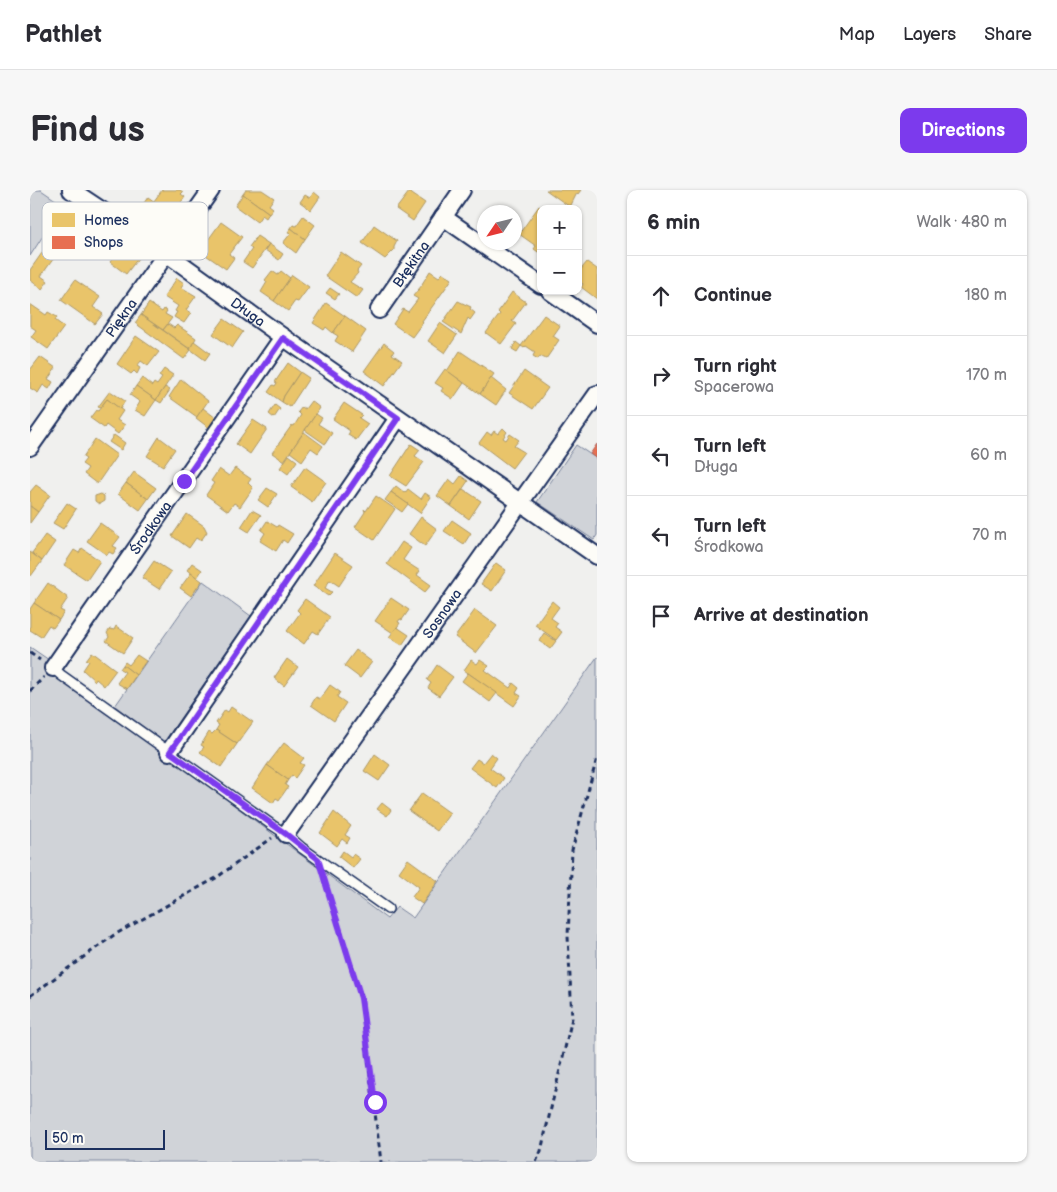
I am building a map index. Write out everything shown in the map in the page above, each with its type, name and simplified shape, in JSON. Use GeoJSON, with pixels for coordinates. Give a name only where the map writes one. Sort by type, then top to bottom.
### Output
{"type":"FeatureCollection","features":[{"type":"Feature","properties":{"kind":"street","name":"Długa"},"geometry":{"type":"LineString","coordinates":[[71,190],[89,202]]}},
{"type":"Feature","properties":{"kind":"street","name":"Piękna"},"geometry":{"type":"LineString","coordinates":[[202,202],[211,190]]}},
{"type":"Feature","properties":{"kind":"street","name":"Błękitna"},"geometry":{"type":"LineString","coordinates":[[379,310],[462,190]]}},
{"type":"Feature","properties":{"kind":"street"},"geometry":{"type":"LineString","coordinates":[[443,217],[537,282]]}},
{"type":"Feature","properties":{"kind":"street","name":"Piękna"},"geometry":{"type":"LineString","coordinates":[[30,447],[161,260]]}},
{"type":"Feature","properties":{"kind":"street","name":"Długa"},"geometry":{"type":"LineString","coordinates":[[176,260],[283,338],[597,556]]}},
{"type":"Feature","properties":{"kind":"street"},"geometry":{"type":"LineString","coordinates":[[556,295],[597,324]]}},
{"type":"Feature","properties":{"kind":"street","name":"Środkowa"},"geometry":{"type":"LineString","coordinates":[[53,668],[283,338]]}},
{"type":"Feature","properties":{"kind":"street","name":"Sosnowa"},"geometry":{"type":"LineString","coordinates":[[286,834],[597,394]]}},
{"type":"Feature","properties":{"kind":"street"},"geometry":{"type":"LineString","coordinates":[[170,752],[398,418]]}},
{"type":"Feature","properties":{"kind":"lane"},"geometry":{"type":"LineString","coordinates":[[53,668],[60,675],[286,834],[388,909]]}},
{"type":"Feature","properties":{"kind":"path"},"geometry":{"type":"LineString","coordinates":[[536,1162],[541,1151],[572,1018],[568,936],[572,850],[597,758]]}},
{"type":"Feature","properties":{"kind":"path"},"geometry":{"type":"LineString","coordinates":[[30,996],[114,935],[216,878],[274,837],[286,834]]}},
{"type":"Feature","properties":{"kind":"path"},"geometry":{"type":"LineString","coordinates":[[318,859],[361,998],[381,1162]]}},
{"type":"Feature","properties":{"kind":"shaded area"},"geometry":{"type":"Polygon","coordinates":[[[30,190],[41,190],[59,202],[42,202],[42,237],[30,256],[30,190]]]}},
{"type":"Feature","properties":{"kind":"shaded area"},"geometry":{"type":"Polygon","coordinates":[[[576,445],[597,459],[597,535],[594,540],[537,502],[576,445]]]}},
{"type":"Feature","properties":{"kind":"shaded area"},"geometry":{"type":"Polygon","coordinates":[[[203,581],[251,616],[164,742],[115,706],[203,581]]]}},
{"type":"Feature","properties":{"kind":"shaded area"},"geometry":{"type":"Polygon","coordinates":[[[30,647],[49,660],[44,664],[46,671],[175,761],[387,919],[397,907],[413,918],[597,657],[597,1162],[30,1162],[30,647]]]}},
{"type":"Feature","properties":{"kind":"building: Homes"},"geometry":{"type":"Polygon","coordinates":[[[162,190],[180,190],[183,192],[181,194],[185,197],[181,202],[154,201],[162,190]]]}},
{"type":"Feature","properties":{"kind":"building: Homes"},"geometry":{"type":"Polygon","coordinates":[[[246,190],[262,190],[274,198],[269,205],[273,208],[269,213],[243,194],[246,190]]]}},
{"type":"Feature","properties":{"kind":"building: Homes"},"geometry":{"type":"Polygon","coordinates":[[[546,190],[581,190],[577,193],[571,205],[567,205],[546,190]]]}},
{"type":"Feature","properties":{"kind":"building: Homes"},"geometry":{"type":"Polygon","coordinates":[[[314,192],[320,197],[311,210],[300,202],[305,195],[310,198],[314,192]]]}},
{"type":"Feature","properties":{"kind":"building: Homes"},"geometry":{"type":"Polygon","coordinates":[[[409,192],[425,203],[413,221],[396,209],[409,192]]]}},
{"type":"Feature","properties":{"kind":"building: Homes"},"geometry":{"type":"Polygon","coordinates":[[[243,194],[269,213],[266,218],[262,215],[257,222],[235,206],[243,194]]]}},
{"type":"Feature","properties":{"kind":"building: Homes"},"geometry":{"type":"Polygon","coordinates":[[[148,197],[155,202],[145,202],[148,197]]]}},
{"type":"Feature","properties":{"kind":"building: Homes"},"geometry":{"type":"Polygon","coordinates":[[[537,209],[537,251],[534,249],[536,246],[522,236],[522,230],[537,209]]]}},
{"type":"Feature","properties":{"kind":"building: Homes"},"geometry":{"type":"Polygon","coordinates":[[[303,216],[315,225],[305,239],[291,228],[293,225],[296,226],[303,216]]]}},
{"type":"Feature","properties":{"kind":"building: Homes"},"geometry":{"type":"Polygon","coordinates":[[[221,222],[242,237],[229,254],[234,258],[226,269],[208,257],[208,240],[221,222]]]}},
{"type":"Feature","properties":{"kind":"building: Homes"},"geometry":{"type":"Polygon","coordinates":[[[374,225],[397,241],[394,250],[385,259],[362,243],[374,225]]]}},
{"type":"Feature","properties":{"kind":"building: Homes"},"geometry":{"type":"Polygon","coordinates":[[[291,228],[305,239],[296,253],[283,243],[291,233],[288,232],[291,228]]]}},
{"type":"Feature","properties":{"kind":"building: Homes"},"geometry":{"type":"Polygon","coordinates":[[[257,236],[269,244],[252,268],[243,262],[252,249],[249,247],[257,236]]]}},
{"type":"Feature","properties":{"kind":"building: Homes"},"geometry":{"type":"Polygon","coordinates":[[[269,244],[283,254],[279,260],[265,250],[269,244]]]}},
{"type":"Feature","properties":{"kind":"building: Homes"},"geometry":{"type":"Polygon","coordinates":[[[341,252],[361,266],[350,282],[363,290],[357,298],[325,276],[341,252]]]}},
{"type":"Feature","properties":{"kind":"building: Homes"},"geometry":{"type":"Polygon","coordinates":[[[42,253],[42,260],[53,260],[41,276],[48,281],[42,289],[30,280],[30,270],[42,253]]]}},
{"type":"Feature","properties":{"kind":"building: Homes"},"geometry":{"type":"Polygon","coordinates":[[[111,260],[137,260],[126,274],[110,262],[111,260]]]}},
{"type":"Feature","properties":{"kind":"building: Homes"},"geometry":{"type":"Polygon","coordinates":[[[587,262],[597,269],[597,299],[582,288],[582,268],[587,262]]]}},
{"type":"Feature","properties":{"kind":"building: Homes"},"geometry":{"type":"Polygon","coordinates":[[[272,271],[278,275],[281,271],[290,278],[274,301],[261,292],[267,282],[265,280],[272,271]]]}},
{"type":"Feature","properties":{"kind":"building: Homes"},"geometry":{"type":"Polygon","coordinates":[[[430,271],[439,277],[443,273],[452,279],[412,337],[393,324],[403,309],[408,312],[418,299],[413,296],[423,284],[430,271]]]}},
{"type":"Feature","properties":{"kind":"building: Homes"},"geometry":{"type":"Polygon","coordinates":[[[292,275],[309,287],[298,302],[295,301],[288,311],[274,301],[292,275]]]}},
{"type":"Feature","properties":{"kind":"building: Homes"},"geometry":{"type":"Polygon","coordinates":[[[177,278],[184,283],[181,287],[196,296],[186,310],[191,313],[184,323],[174,317],[178,306],[164,297],[177,278]]]}},
{"type":"Feature","properties":{"kind":"building: Homes"},"geometry":{"type":"Polygon","coordinates":[[[75,280],[100,297],[93,307],[103,314],[95,324],[61,300],[75,280]]]}},
{"type":"Feature","properties":{"kind":"building: Homes"},"geometry":{"type":"Polygon","coordinates":[[[330,288],[339,294],[335,299],[326,293],[330,288]]]}},
{"type":"Feature","properties":{"kind":"building: Homes"},"geometry":{"type":"Polygon","coordinates":[[[512,292],[526,302],[512,321],[516,324],[501,344],[486,333],[500,314],[498,312],[512,292]]]}},
{"type":"Feature","properties":{"kind":"building: Homes"},"geometry":{"type":"Polygon","coordinates":[[[458,301],[471,307],[470,309],[475,313],[470,320],[468,318],[461,334],[443,322],[458,301]]]}},
{"type":"Feature","properties":{"kind":"building: Homes"},"geometry":{"type":"Polygon","coordinates":[[[149,303],[162,312],[164,309],[167,311],[165,314],[172,318],[163,330],[141,315],[149,303]]]}},
{"type":"Feature","properties":{"kind":"building: Homes"},"geometry":{"type":"Polygon","coordinates":[[[326,303],[345,316],[333,333],[326,327],[324,330],[313,323],[326,303]]]}},
{"type":"Feature","properties":{"kind":"building: Homes"},"geometry":{"type":"Polygon","coordinates":[[[30,304],[46,315],[48,312],[57,317],[55,320],[64,327],[48,349],[31,337],[36,330],[30,326],[30,304]]]}},
{"type":"Feature","properties":{"kind":"building: Homes"},"geometry":{"type":"Polygon","coordinates":[[[141,315],[191,350],[184,359],[135,323],[141,315]]]}},
{"type":"Feature","properties":{"kind":"building: Homes"},"geometry":{"type":"Polygon","coordinates":[[[544,315],[560,326],[553,336],[559,340],[546,359],[540,356],[538,359],[533,356],[535,352],[526,346],[524,348],[521,346],[544,315]]]}},
{"type":"Feature","properties":{"kind":"building: Homes"},"geometry":{"type":"Polygon","coordinates":[[[345,316],[366,331],[352,352],[335,341],[338,336],[333,333],[345,316]]]}},
{"type":"Feature","properties":{"kind":"building: Homes"},"geometry":{"type":"Polygon","coordinates":[[[224,319],[243,332],[232,348],[213,334],[224,319]]]}},
{"type":"Feature","properties":{"kind":"building: Homes"},"geometry":{"type":"Polygon","coordinates":[[[440,323],[457,335],[445,353],[428,341],[440,323]]]}},
{"type":"Feature","properties":{"kind":"building: Homes"},"geometry":{"type":"Polygon","coordinates":[[[168,324],[174,328],[177,325],[196,338],[190,349],[163,330],[168,324]]]}},
{"type":"Feature","properties":{"kind":"building: Homes"},"geometry":{"type":"Polygon","coordinates":[[[136,336],[159,352],[148,366],[141,361],[137,366],[140,368],[137,374],[134,371],[131,374],[117,364],[136,336]]]}},
{"type":"Feature","properties":{"kind":"building: Homes"},"geometry":{"type":"Polygon","coordinates":[[[194,341],[210,353],[205,360],[190,349],[194,341]]]}},
{"type":"Feature","properties":{"kind":"building: Homes"},"geometry":{"type":"Polygon","coordinates":[[[516,342],[521,346],[517,352],[512,349],[516,342]]]}},
{"type":"Feature","properties":{"kind":"building: Homes"},"geometry":{"type":"Polygon","coordinates":[[[384,343],[394,351],[392,354],[402,361],[384,386],[364,371],[384,343]]]}},
{"type":"Feature","properties":{"kind":"building: Homes"},"geometry":{"type":"Polygon","coordinates":[[[460,351],[494,374],[480,394],[447,371],[460,351]]]}},
{"type":"Feature","properties":{"kind":"building: Homes"},"geometry":{"type":"Polygon","coordinates":[[[40,357],[56,368],[48,379],[53,382],[49,389],[43,385],[38,393],[30,388],[30,370],[40,357]]]}},
{"type":"Feature","properties":{"kind":"building: Homes"},"geometry":{"type":"Polygon","coordinates":[[[288,363],[300,372],[282,402],[268,392],[273,385],[275,386],[277,383],[275,382],[288,363]]]}},
{"type":"Feature","properties":{"kind":"building: Homes"},"geometry":{"type":"Polygon","coordinates":[[[164,369],[173,375],[156,400],[136,386],[142,378],[152,386],[154,383],[157,385],[162,378],[159,376],[164,369]]]}},
{"type":"Feature","properties":{"kind":"building: Homes"},"geometry":{"type":"Polygon","coordinates":[[[445,369],[464,383],[453,399],[441,391],[443,388],[435,383],[445,369]]]}},
{"type":"Feature","properties":{"kind":"building: Homes"},"geometry":{"type":"Polygon","coordinates":[[[524,371],[548,388],[533,409],[509,393],[524,371]]]}},
{"type":"Feature","properties":{"kind":"building: Homes"},"geometry":{"type":"Polygon","coordinates":[[[300,372],[309,378],[290,407],[282,402],[300,372]]]}},
{"type":"Feature","properties":{"kind":"building: Homes"},"geometry":{"type":"Polygon","coordinates":[[[491,378],[506,390],[496,405],[480,394],[491,378]]]}},
{"type":"Feature","properties":{"kind":"building: Homes"},"geometry":{"type":"Polygon","coordinates":[[[181,379],[208,401],[197,417],[169,397],[181,379]]]}},
{"type":"Feature","properties":{"kind":"building: Homes"},"geometry":{"type":"Polygon","coordinates":[[[136,386],[156,400],[145,416],[135,410],[140,402],[130,395],[136,386]]]}},
{"type":"Feature","properties":{"kind":"building: Homes"},"geometry":{"type":"Polygon","coordinates":[[[165,387],[170,390],[161,403],[156,400],[165,387]]]}},
{"type":"Feature","properties":{"kind":"building: Homes"},"geometry":{"type":"Polygon","coordinates":[[[110,391],[125,401],[120,409],[107,399],[100,408],[98,407],[110,391]]]}},
{"type":"Feature","properties":{"kind":"building: Homes"},"geometry":{"type":"Polygon","coordinates":[[[107,399],[123,411],[117,420],[125,425],[118,434],[106,425],[104,428],[90,418],[107,399]]]}},
{"type":"Feature","properties":{"kind":"building: Homes"},"geometry":{"type":"Polygon","coordinates":[[[311,401],[320,408],[284,461],[272,453],[301,415],[298,412],[302,407],[305,409],[311,401]]]}},
{"type":"Feature","properties":{"kind":"building: Homes"},"geometry":{"type":"Polygon","coordinates":[[[344,403],[362,415],[359,418],[368,424],[356,440],[348,435],[350,431],[333,419],[344,403]]]}},
{"type":"Feature","properties":{"kind":"building: Homes"},"geometry":{"type":"Polygon","coordinates":[[[275,405],[280,409],[274,418],[269,414],[275,405]]]}},
{"type":"Feature","properties":{"kind":"building: Homes"},"geometry":{"type":"Polygon","coordinates":[[[203,408],[216,418],[209,428],[196,418],[203,408]]]}},
{"type":"Feature","properties":{"kind":"building: Homes"},"geometry":{"type":"Polygon","coordinates":[[[316,414],[322,418],[318,424],[332,433],[325,444],[305,430],[316,414]]]}},
{"type":"Feature","properties":{"kind":"building: Homes"},"geometry":{"type":"Polygon","coordinates":[[[253,420],[267,429],[250,454],[236,444],[253,420]]]}},
{"type":"Feature","properties":{"kind":"building: Homes"},"geometry":{"type":"Polygon","coordinates":[[[503,428],[507,432],[503,438],[506,440],[510,434],[519,440],[514,446],[524,452],[512,468],[479,443],[487,432],[491,435],[494,431],[498,434],[503,428]]]}},
{"type":"Feature","properties":{"kind":"building: Homes"},"geometry":{"type":"Polygon","coordinates":[[[304,432],[323,446],[318,453],[311,448],[302,461],[290,452],[304,432]]]}},
{"type":"Feature","properties":{"kind":"building: Homes"},"geometry":{"type":"Polygon","coordinates":[[[114,435],[125,443],[121,450],[109,442],[114,435]]]}},
{"type":"Feature","properties":{"kind":"building: Homes"},"geometry":{"type":"Polygon","coordinates":[[[159,437],[175,449],[163,466],[147,456],[159,437]]]}},
{"type":"Feature","properties":{"kind":"building: Homes"},"geometry":{"type":"Polygon","coordinates":[[[95,439],[117,455],[97,484],[84,474],[88,468],[82,464],[86,459],[83,457],[95,439]]]}},
{"type":"Feature","properties":{"kind":"building: Homes"},"geometry":{"type":"Polygon","coordinates":[[[411,444],[420,450],[415,456],[424,462],[406,486],[390,476],[411,444]]]}},
{"type":"Feature","properties":{"kind":"building: Homes"},"geometry":{"type":"Polygon","coordinates":[[[289,455],[297,461],[288,474],[280,468],[289,455]]]}},
{"type":"Feature","properties":{"kind":"building: Homes"},"geometry":{"type":"Polygon","coordinates":[[[305,467],[326,482],[312,502],[291,487],[305,467]]]}},
{"type":"Feature","properties":{"kind":"building: Homes"},"geometry":{"type":"Polygon","coordinates":[[[235,468],[251,479],[248,483],[253,488],[240,507],[234,503],[228,511],[206,495],[214,483],[211,481],[219,469],[229,476],[235,468]]]}},
{"type":"Feature","properties":{"kind":"building: Homes"},"geometry":{"type":"Polygon","coordinates":[[[134,472],[156,488],[148,499],[126,483],[134,472]]]}},
{"type":"Feature","properties":{"kind":"building: Homes"},"geometry":{"type":"Polygon","coordinates":[[[461,476],[468,481],[451,506],[437,496],[449,479],[455,484],[461,476]]]}},
{"type":"Feature","properties":{"kind":"building: Homes"},"geometry":{"type":"Polygon","coordinates":[[[126,483],[148,499],[140,510],[118,494],[126,483]]]}},
{"type":"Feature","properties":{"kind":"building: Homes"},"geometry":{"type":"Polygon","coordinates":[[[36,485],[50,495],[38,512],[30,506],[30,492],[36,485]]]}},
{"type":"Feature","properties":{"kind":"building: Homes"},"geometry":{"type":"Polygon","coordinates":[[[396,486],[405,493],[408,489],[421,499],[425,493],[431,497],[420,513],[391,492],[396,486]]]}},
{"type":"Feature","properties":{"kind":"building: Homes"},"geometry":{"type":"Polygon","coordinates":[[[267,488],[277,494],[268,507],[258,500],[267,488]]]}},
{"type":"Feature","properties":{"kind":"building: Homes"},"geometry":{"type":"Polygon","coordinates":[[[463,489],[481,501],[469,519],[451,506],[463,489]]]}},
{"type":"Feature","properties":{"kind":"building: Homes"},"geometry":{"type":"Polygon","coordinates":[[[391,492],[408,504],[402,512],[385,500],[391,492]]]}},
{"type":"Feature","properties":{"kind":"building: Homes"},"geometry":{"type":"Polygon","coordinates":[[[101,494],[104,496],[104,501],[99,504],[95,501],[95,496],[101,494]]]}},
{"type":"Feature","properties":{"kind":"building: Homes"},"geometry":{"type":"Polygon","coordinates":[[[376,496],[395,509],[374,540],[355,527],[365,512],[364,509],[366,511],[376,496]]]}},
{"type":"Feature","properties":{"kind":"building: Homes"},"geometry":{"type":"Polygon","coordinates":[[[67,503],[76,509],[63,529],[53,523],[67,503]]]}},
{"type":"Feature","properties":{"kind":"building: Homes"},"geometry":{"type":"Polygon","coordinates":[[[30,506],[38,512],[30,523],[30,506]]]}},
{"type":"Feature","properties":{"kind":"building: Homes"},"geometry":{"type":"Polygon","coordinates":[[[252,510],[261,515],[249,532],[241,527],[252,510]]]}},
{"type":"Feature","properties":{"kind":"building: Homes"},"geometry":{"type":"Polygon","coordinates":[[[187,514],[204,526],[207,532],[202,539],[196,538],[189,548],[172,536],[187,514]]]}},
{"type":"Feature","properties":{"kind":"building: Homes"},"geometry":{"type":"Polygon","coordinates":[[[421,517],[437,529],[425,546],[409,534],[421,517]]]}},
{"type":"Feature","properties":{"kind":"building: Homes"},"geometry":{"type":"Polygon","coordinates":[[[452,520],[471,533],[464,544],[444,531],[452,520]]]}},
{"type":"Feature","properties":{"kind":"building: Homes"},"geometry":{"type":"Polygon","coordinates":[[[267,521],[293,534],[287,543],[283,540],[276,551],[260,541],[265,533],[261,530],[267,521]]]}},
{"type":"Feature","properties":{"kind":"building: Homes"},"geometry":{"type":"Polygon","coordinates":[[[100,523],[120,537],[113,546],[117,548],[113,554],[109,552],[107,555],[87,541],[100,523]]]}},
{"type":"Feature","properties":{"kind":"building: Homes"},"geometry":{"type":"Polygon","coordinates":[[[45,535],[55,542],[42,561],[32,553],[45,535]]]}},
{"type":"Feature","properties":{"kind":"building: Homes"},"geometry":{"type":"Polygon","coordinates":[[[402,542],[411,548],[403,560],[420,571],[417,575],[431,585],[425,592],[387,564],[402,542]]]}},
{"type":"Feature","properties":{"kind":"building: Homes"},"geometry":{"type":"Polygon","coordinates":[[[82,548],[100,561],[87,580],[64,565],[74,550],[79,553],[82,548]]]}},
{"type":"Feature","properties":{"kind":"building: Homes"},"geometry":{"type":"Polygon","coordinates":[[[30,552],[42,561],[31,576],[30,575],[30,552]]]}},
{"type":"Feature","properties":{"kind":"building: Homes"},"geometry":{"type":"Polygon","coordinates":[[[335,553],[353,565],[339,586],[330,580],[325,588],[332,592],[328,596],[313,586],[335,553]]]}},
{"type":"Feature","properties":{"kind":"building: Homes"},"geometry":{"type":"Polygon","coordinates":[[[154,561],[171,572],[159,589],[142,578],[154,561]]]}},
{"type":"Feature","properties":{"kind":"building: Homes"},"geometry":{"type":"Polygon","coordinates":[[[192,563],[202,570],[197,578],[187,570],[192,563]]]}},
{"type":"Feature","properties":{"kind":"building: Homes"},"geometry":{"type":"Polygon","coordinates":[[[496,563],[506,570],[492,591],[481,584],[496,563]]]}},
{"type":"Feature","properties":{"kind":"building: Homes"},"geometry":{"type":"Polygon","coordinates":[[[191,573],[202,581],[191,596],[180,588],[191,573]]]}},
{"type":"Feature","properties":{"kind":"building: Homes"},"geometry":{"type":"Polygon","coordinates":[[[48,583],[68,598],[60,610],[64,612],[59,620],[34,603],[48,583]]]}},
{"type":"Feature","properties":{"kind":"building: Homes"},"geometry":{"type":"Polygon","coordinates":[[[391,598],[409,610],[402,620],[400,619],[398,622],[400,623],[393,633],[375,621],[391,598]]]}},
{"type":"Feature","properties":{"kind":"building: Homes"},"geometry":{"type":"Polygon","coordinates":[[[305,599],[330,617],[318,634],[313,631],[304,644],[287,631],[300,613],[297,610],[305,599]]]}},
{"type":"Feature","properties":{"kind":"building: Homes"},"geometry":{"type":"Polygon","coordinates":[[[552,601],[559,607],[551,618],[558,623],[555,627],[562,632],[556,640],[535,625],[552,601]]]}},
{"type":"Feature","properties":{"kind":"building: Homes"},"geometry":{"type":"Polygon","coordinates":[[[34,603],[59,620],[53,628],[49,625],[41,637],[30,630],[30,609],[34,603]]]}},
{"type":"Feature","properties":{"kind":"building: Homes"},"geometry":{"type":"Polygon","coordinates":[[[475,610],[497,626],[476,653],[455,637],[475,610]]]}},
{"type":"Feature","properties":{"kind":"building: Homes"},"geometry":{"type":"Polygon","coordinates":[[[116,626],[133,638],[123,653],[106,641],[109,637],[107,633],[110,629],[114,630],[116,626]]]}},
{"type":"Feature","properties":{"kind":"building: Homes"},"geometry":{"type":"Polygon","coordinates":[[[397,627],[409,635],[402,645],[389,637],[397,627]]]}},
{"type":"Feature","properties":{"kind":"building: Homes"},"geometry":{"type":"Polygon","coordinates":[[[544,633],[556,641],[550,649],[539,641],[544,633]]]}},
{"type":"Feature","properties":{"kind":"building: Homes"},"geometry":{"type":"Polygon","coordinates":[[[356,650],[372,662],[360,678],[344,666],[356,650]]]}},
{"type":"Feature","properties":{"kind":"building: Homes"},"geometry":{"type":"Polygon","coordinates":[[[92,652],[116,670],[104,686],[83,670],[89,661],[86,660],[92,652]]]}},
{"type":"Feature","properties":{"kind":"building: Homes"},"geometry":{"type":"Polygon","coordinates":[[[137,655],[146,661],[136,675],[123,665],[125,662],[129,665],[137,655]]]}},
{"type":"Feature","properties":{"kind":"building: Homes"},"geometry":{"type":"Polygon","coordinates":[[[287,659],[298,667],[284,686],[274,678],[287,659]]]}},
{"type":"Feature","properties":{"kind":"building: Homes"},"geometry":{"type":"Polygon","coordinates":[[[471,660],[477,664],[480,660],[489,666],[485,670],[510,688],[513,683],[519,688],[516,693],[521,696],[514,706],[464,670],[471,660]]]}},
{"type":"Feature","properties":{"kind":"building: Homes"},"geometry":{"type":"Polygon","coordinates":[[[123,665],[136,675],[127,689],[117,683],[125,672],[120,669],[123,665]]]}},
{"type":"Feature","properties":{"kind":"building: Homes"},"geometry":{"type":"Polygon","coordinates":[[[437,665],[453,677],[439,696],[428,688],[431,683],[427,680],[437,665]]]}},
{"type":"Feature","properties":{"kind":"building: Homes"},"geometry":{"type":"Polygon","coordinates":[[[468,673],[497,693],[490,702],[462,681],[468,673]]]}},
{"type":"Feature","properties":{"kind":"building: Homes"},"geometry":{"type":"Polygon","coordinates":[[[330,685],[340,692],[337,697],[346,703],[334,721],[311,705],[316,697],[320,699],[330,685]]]}},
{"type":"Feature","properties":{"kind":"building: Homes"},"geometry":{"type":"Polygon","coordinates":[[[231,707],[253,722],[237,744],[216,730],[219,725],[216,723],[225,710],[228,712],[231,707]]]}},
{"type":"Feature","properties":{"kind":"building: Homes"},"geometry":{"type":"Polygon","coordinates":[[[216,730],[237,744],[221,767],[200,752],[204,747],[201,745],[209,732],[212,734],[216,730]]]}},
{"type":"Feature","properties":{"kind":"building: Homes"},"geometry":{"type":"Polygon","coordinates":[[[284,743],[304,758],[300,763],[304,765],[295,778],[292,775],[288,780],[267,765],[284,743]]]}},
{"type":"Feature","properties":{"kind":"building: Homes"},"geometry":{"type":"Polygon","coordinates":[[[491,753],[497,758],[490,768],[504,778],[497,788],[470,768],[477,759],[483,763],[491,753]]]}},
{"type":"Feature","properties":{"kind":"building: Homes"},"geometry":{"type":"Polygon","coordinates":[[[375,754],[390,765],[379,781],[364,771],[375,754]]]}},
{"type":"Feature","properties":{"kind":"building: Homes"},"geometry":{"type":"Polygon","coordinates":[[[267,765],[288,780],[285,785],[288,787],[279,800],[276,798],[273,803],[252,788],[267,765]]]}},
{"type":"Feature","properties":{"kind":"building: Homes"},"geometry":{"type":"Polygon","coordinates":[[[422,793],[450,813],[437,831],[409,811],[422,793]]]}},
{"type":"Feature","properties":{"kind":"building: Homes"},"geometry":{"type":"Polygon","coordinates":[[[382,803],[391,810],[387,816],[377,809],[382,803]]]}},
{"type":"Feature","properties":{"kind":"building: Homes"},"geometry":{"type":"Polygon","coordinates":[[[334,812],[351,826],[345,835],[350,838],[347,843],[342,839],[337,846],[320,833],[334,812]]]}},
{"type":"Feature","properties":{"kind":"building: Homes"},"geometry":{"type":"Polygon","coordinates":[[[343,851],[351,857],[353,854],[360,859],[353,868],[339,857],[343,851]]]}},
{"type":"Feature","properties":{"kind":"building: Homes"},"geometry":{"type":"Polygon","coordinates":[[[408,859],[438,881],[422,904],[412,897],[419,887],[399,872],[408,859]]]}},
{"type":"Feature","properties":{"kind":"building: Shops"},"geometry":{"type":"Polygon","coordinates":[[[597,444],[597,459],[590,454],[597,444]]]}},
{"type":"Feature","properties":{"kind":"route"},"geometry":{"type":"LineString","coordinates":[[184,481],[283,338],[398,418],[170,752],[286,834],[318,859],[361,998],[375,1102]]}}]}
